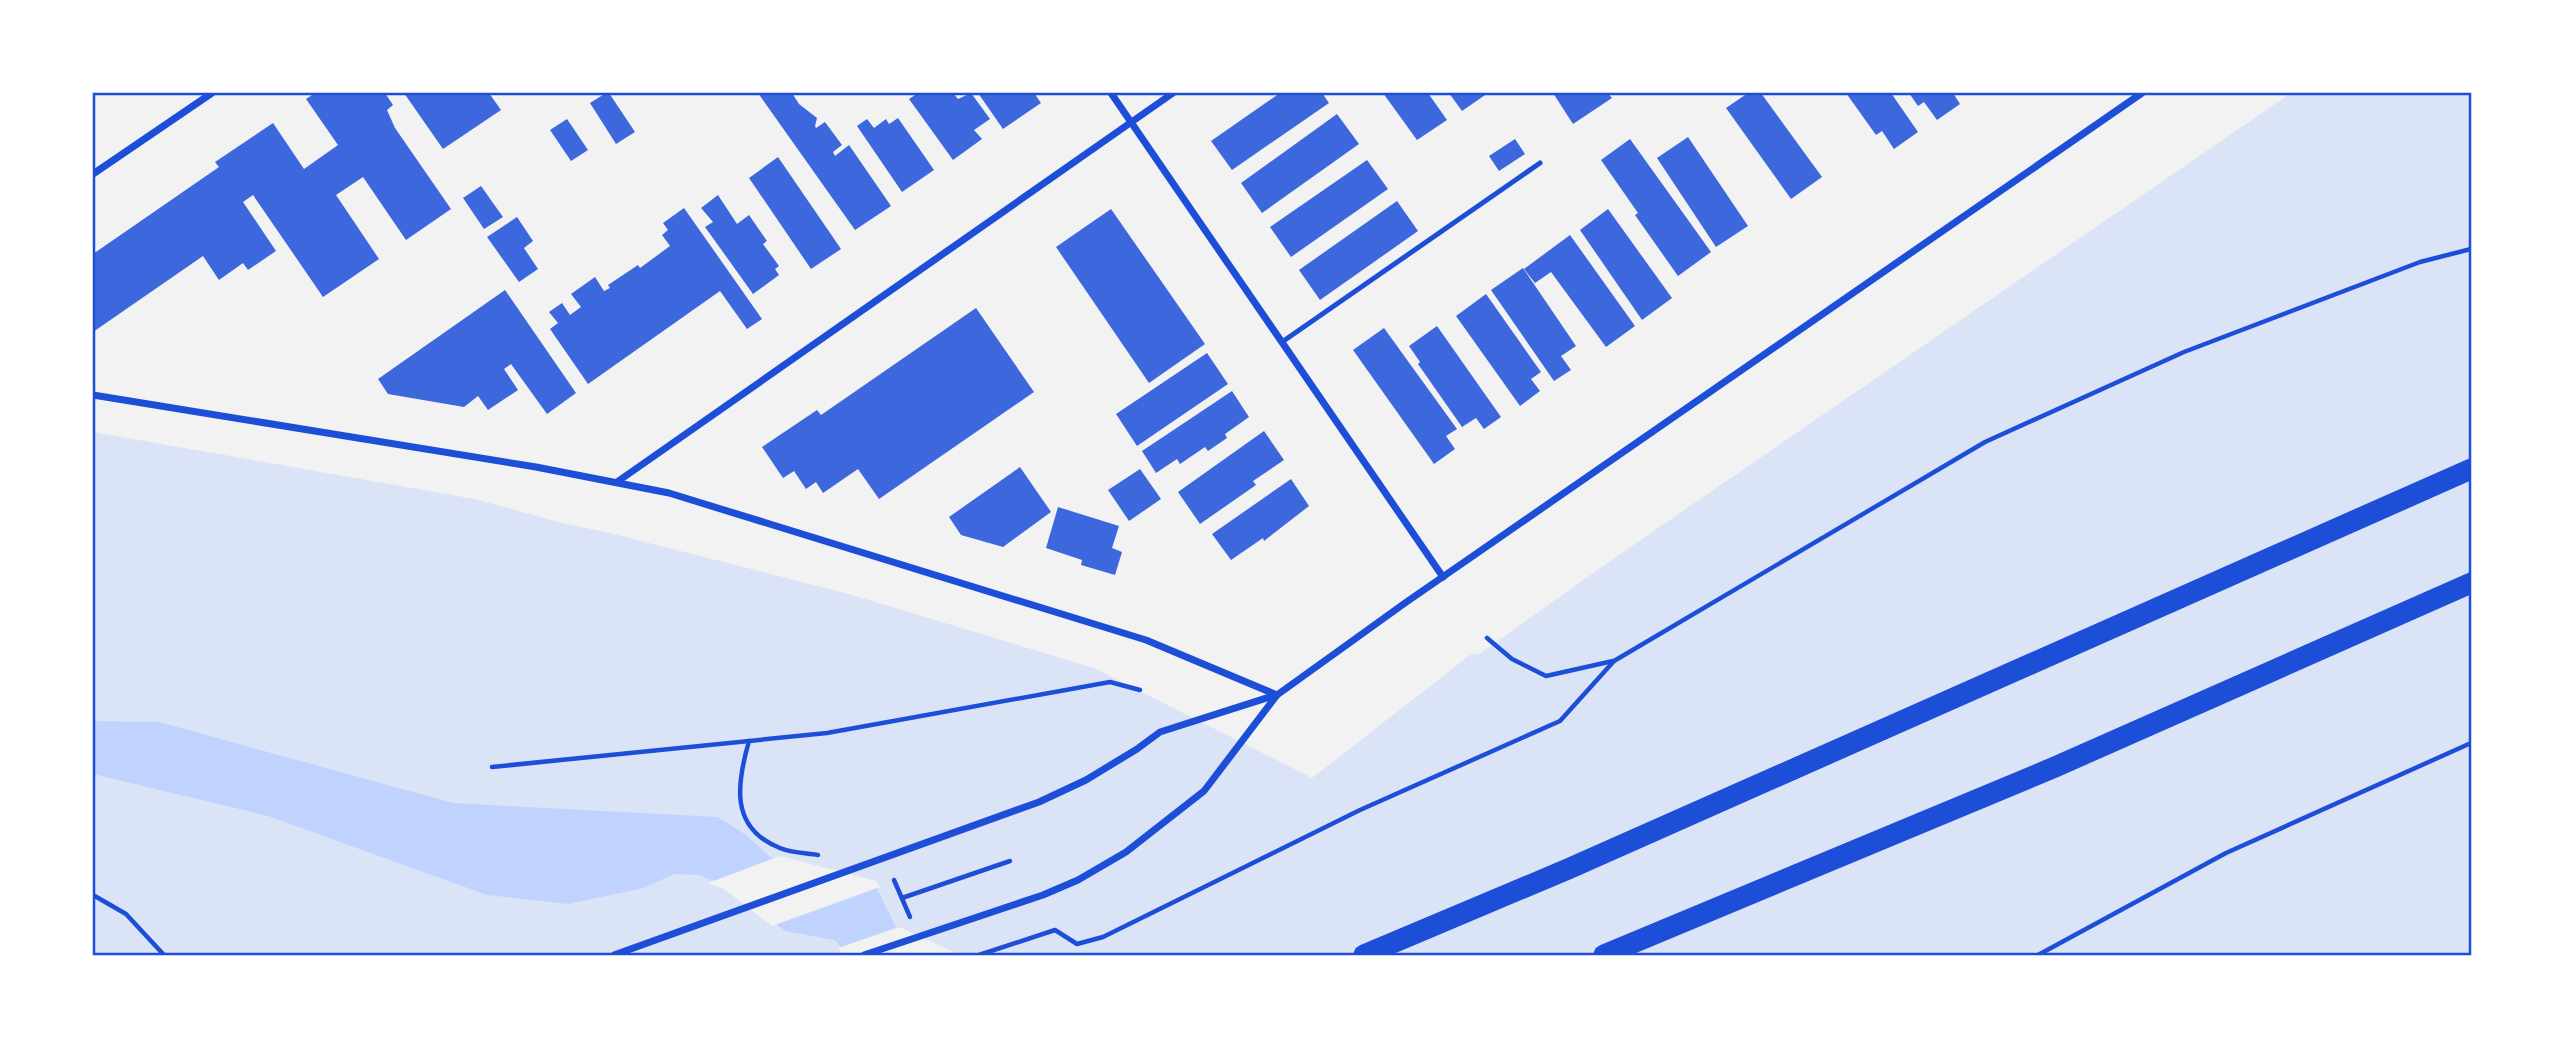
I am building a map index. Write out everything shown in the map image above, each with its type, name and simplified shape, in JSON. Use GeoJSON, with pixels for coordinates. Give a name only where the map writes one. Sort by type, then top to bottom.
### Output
{"type":"FeatureCollection","features":[{"type":"Feature","properties":{"kind":"highway"},"geometry":{"type":"LineString","coordinates":[[1364,955],[1581,863],[2471,469]]}},
{"type":"Feature","properties":{"kind":"highway"},"geometry":{"type":"LineString","coordinates":[[1604,955],[2080,757],[2471,583]]}},
{"type":"Feature","properties":{"kind":"street"},"geometry":{"type":"LineString","coordinates":[[93,174],[212,93]]}},
{"type":"Feature","properties":{"kind":"street"},"geometry":{"type":"LineString","coordinates":[[1111,93],[1443,577]]}},
{"type":"Feature","properties":{"kind":"street"},"geometry":{"type":"LineString","coordinates":[[617,482],[1173,93]]}},
{"type":"Feature","properties":{"kind":"street"},"geometry":{"type":"LineString","coordinates":[[614,955],[633,952],[755,904],[1051,797],[1086,780],[1160,732],[1276,695],[2142,93]]}},
{"type":"Feature","properties":{"kind":"street"},"geometry":{"type":"LineString","coordinates":[[93,395],[617,482],[720,508],[1146,640],[1276,695]]}},
{"type":"Feature","properties":{"kind":"street"},"geometry":{"type":"LineString","coordinates":[[864,955],[1044,895],[1102,867],[1126,852],[1204,791],[1276,695]]}},
{"type":"Feature","properties":{"kind":"lane"},"geometry":{"type":"LineString","coordinates":[[1282,342],[1540,163]]}},
{"type":"Feature","properties":{"kind":"path"},"geometry":{"type":"LineString","coordinates":[[979,955],[1055,930],[1077,944],[1103,937],[1360,810],[1560,721],[1614,661],[1985,442],[2184,352],[2420,262],[2471,249]]}},
{"type":"Feature","properties":{"kind":"path"},"geometry":{"type":"LineString","coordinates":[[1488,638],[1512,659],[1546,676],[1614,661]]}},
{"type":"Feature","properties":{"kind":"path"},"geometry":{"type":"LineString","coordinates":[[492,767],[827,733],[1111,682],[1140,690]]}},
{"type":"Feature","properties":{"kind":"path"},"geometry":{"type":"LineString","coordinates":[[2038,955],[2226,853],[2471,743]]}},
{"type":"Feature","properties":{"kind":"path"},"geometry":{"type":"LineString","coordinates":[[902,898],[1010,861]]}},
{"type":"Feature","properties":{"kind":"path"},"geometry":{"type":"LineString","coordinates":[[93,895],[126,914],[164,955]]}},
{"type":"Feature","properties":{"kind":"shaded area"},"geometry":{"type":"Polygon","coordinates":[[[2291,93],[2471,93],[2471,955],[93,955],[93,432],[475,499],[849,594],[1094,668],[1312,778],[1470,655],[1478,655],[1610,561],[2291,93]]]}},
{"type":"Feature","properties":{"kind":"water"},"geometry":{"type":"Polygon","coordinates":[[[93,721],[159,722],[453,803],[718,817],[746,835],[770,857],[875,885],[898,931],[848,955],[835,940],[785,931],[726,886],[699,875],[674,874],[644,888],[568,904],[487,895],[268,816],[93,774],[93,721]]]}},
{"type":"Feature","properties":{"kind":"pier"},"geometry":{"type":"Polygon","coordinates":[[[780,856],[876,881],[880,887],[772,926],[724,889],[708,883],[780,856]]]}},
{"type":"Feature","properties":{"kind":"pier"},"geometry":{"type":"Polygon","coordinates":[[[899,927],[956,955],[843,955],[838,948],[899,927]]]}},
{"type":"Feature","properties":{"kind":"building"},"geometry":{"type":"Polygon","coordinates":[[[315,93],[385,93],[393,105],[387,110],[395,128],[451,209],[406,240],[363,177],[336,195],[379,259],[323,297],[253,195],[243,202],[276,251],[248,270],[243,263],[219,280],[203,256],[93,332],[93,254],[219,167],[215,162],[273,123],[304,169],[338,145],[306,99],[315,93]]]}},
{"type":"Feature","properties":{"kind":"building"},"geometry":{"type":"Polygon","coordinates":[[[404,93],[489,93],[501,110],[443,149],[404,93]]]}},
{"type":"Feature","properties":{"kind":"building"},"geometry":{"type":"Polygon","coordinates":[[[609,93],[635,132],[616,144],[590,103],[609,93]]]}},
{"type":"Feature","properties":{"kind":"building"},"geometry":{"type":"Polygon","coordinates":[[[758,93],[792,93],[799,104],[817,118],[816,128],[825,122],[842,145],[833,152],[835,156],[849,145],[891,206],[855,230],[758,93]]]}},
{"type":"Feature","properties":{"kind":"building"},"geometry":{"type":"Polygon","coordinates":[[[918,93],[953,93],[958,99],[971,93],[990,119],[974,130],[982,139],[953,160],[909,99],[918,93]]]}},
{"type":"Feature","properties":{"kind":"building"},"geometry":{"type":"Polygon","coordinates":[[[978,93],[1034,93],[1041,103],[1003,129],[978,93]]]}},
{"type":"Feature","properties":{"kind":"building"},"geometry":{"type":"Polygon","coordinates":[[[1280,93],[1322,93],[1329,103],[1232,170],[1211,141],[1280,93]]]}},
{"type":"Feature","properties":{"kind":"building"},"geometry":{"type":"Polygon","coordinates":[[[1383,93],[1428,93],[1447,120],[1417,140],[1383,93]]]}},
{"type":"Feature","properties":{"kind":"building"},"geometry":{"type":"Polygon","coordinates":[[[1449,93],[1488,93],[1462,111],[1449,93]]]}},
{"type":"Feature","properties":{"kind":"building"},"geometry":{"type":"Polygon","coordinates":[[[1553,93],[1608,93],[1612,98],[1573,124],[1553,93]]]}},
{"type":"Feature","properties":{"kind":"building"},"geometry":{"type":"Polygon","coordinates":[[[1748,93],[1761,93],[1822,177],[1791,199],[1726,108],[1748,93]]]}},
{"type":"Feature","properties":{"kind":"building"},"geometry":{"type":"Polygon","coordinates":[[[1846,93],[1891,93],[1918,132],[1894,149],[1882,131],[1876,135],[1846,93]]]}},
{"type":"Feature","properties":{"kind":"building"},"geometry":{"type":"Polygon","coordinates":[[[1909,93],[1953,93],[1960,104],[1937,120],[1924,102],[1918,106],[1909,93]]]}},
{"type":"Feature","properties":{"kind":"building"},"geometry":{"type":"Polygon","coordinates":[[[1337,114],[1359,144],[1262,213],[1241,183],[1337,114]]]}},
{"type":"Feature","properties":{"kind":"building"},"geometry":{"type":"Polygon","coordinates":[[[898,118],[934,170],[902,192],[857,126],[867,119],[874,128],[886,119],[889,124],[898,118]]]}},
{"type":"Feature","properties":{"kind":"building"},"geometry":{"type":"Polygon","coordinates":[[[567,119],[588,150],[571,161],[550,130],[567,119]]]}},
{"type":"Feature","properties":{"kind":"building"},"geometry":{"type":"Polygon","coordinates":[[[1688,137],[1748,226],[1716,247],[1657,158],[1688,137]]]}},
{"type":"Feature","properties":{"kind":"building"},"geometry":{"type":"Polygon","coordinates":[[[1515,139],[1525,154],[1499,171],[1489,156],[1515,139]]]}},
{"type":"Feature","properties":{"kind":"building"},"geometry":{"type":"Polygon","coordinates":[[[1630,139],[1711,252],[1678,276],[1601,160],[1630,139]]]}},
{"type":"Feature","properties":{"kind":"building"},"geometry":{"type":"Polygon","coordinates":[[[778,157],[841,249],[811,269],[749,178],[778,157]]]}},
{"type":"Feature","properties":{"kind":"building"},"geometry":{"type":"Polygon","coordinates":[[[1367,160],[1388,189],[1291,257],[1270,227],[1367,160]]]}},
{"type":"Feature","properties":{"kind":"building"},"geometry":{"type":"Polygon","coordinates":[[[481,186],[503,217],[484,229],[463,198],[481,186]]]}},
{"type":"Feature","properties":{"kind":"building"},"geometry":{"type":"Polygon","coordinates":[[[718,195],[737,224],[749,215],[767,241],[763,244],[779,266],[775,269],[779,275],[753,294],[705,227],[713,222],[701,208],[718,195]]]}},
{"type":"Feature","properties":{"kind":"building"},"geometry":{"type":"Polygon","coordinates":[[[1397,201],[1418,231],[1320,300],[1299,270],[1397,201]]]}},
{"type":"Feature","properties":{"kind":"building"},"geometry":{"type":"Polygon","coordinates":[[[684,208],[762,319],[747,329],[720,291],[588,384],[550,329],[558,323],[549,312],[562,303],[570,315],[581,307],[571,294],[595,277],[604,291],[610,288],[608,285],[638,265],[640,268],[670,246],[662,235],[668,230],[663,223],[684,208]]]}},
{"type":"Feature","properties":{"kind":"building"},"geometry":{"type":"Polygon","coordinates":[[[1111,209],[1205,344],[1149,383],[1056,247],[1111,209]]]}},
{"type":"Feature","properties":{"kind":"building"},"geometry":{"type":"Polygon","coordinates":[[[1608,209],[1672,298],[1642,320],[1580,230],[1608,209]]]}},
{"type":"Feature","properties":{"kind":"building"},"geometry":{"type":"Polygon","coordinates":[[[517,217],[533,241],[524,248],[538,269],[519,282],[487,237],[517,217]]]}},
{"type":"Feature","properties":{"kind":"building"},"geometry":{"type":"Polygon","coordinates":[[[1570,235],[1635,326],[1606,347],[1551,272],[1535,283],[1524,269],[1570,235]]]}},
{"type":"Feature","properties":{"kind":"building"},"geometry":{"type":"Polygon","coordinates":[[[1523,268],[1576,346],[1561,356],[1571,370],[1554,381],[1491,290],[1523,268]]]}},
{"type":"Feature","properties":{"kind":"building"},"geometry":{"type":"Polygon","coordinates":[[[505,290],[576,393],[547,414],[511,364],[504,369],[518,390],[488,410],[478,396],[464,407],[388,394],[378,379],[505,290]]]}},
{"type":"Feature","properties":{"kind":"building"},"geometry":{"type":"Polygon","coordinates":[[[1486,294],[1541,372],[1531,379],[1540,391],[1520,406],[1456,316],[1486,294]]]}},
{"type":"Feature","properties":{"kind":"building"},"geometry":{"type":"Polygon","coordinates":[[[976,308],[1034,392],[879,499],[858,469],[823,493],[816,482],[806,489],[794,471],[783,478],[762,447],[817,410],[821,415],[976,308]]]}},
{"type":"Feature","properties":{"kind":"building"},"geometry":{"type":"Polygon","coordinates":[[[1437,326],[1501,417],[1484,429],[1476,418],[1462,427],[1418,364],[1420,362],[1409,346],[1437,326]]]}},
{"type":"Feature","properties":{"kind":"building"},"geometry":{"type":"Polygon","coordinates":[[[1384,328],[1457,429],[1446,436],[1455,449],[1434,464],[1353,350],[1384,328]]]}},
{"type":"Feature","properties":{"kind":"building"},"geometry":{"type":"Polygon","coordinates":[[[1207,353],[1228,384],[1137,446],[1116,414],[1207,353]]]}},
{"type":"Feature","properties":{"kind":"building"},"geometry":{"type":"Polygon","coordinates":[[[1232,391],[1249,417],[1225,434],[1227,438],[1208,451],[1205,447],[1180,464],[1177,459],[1156,473],[1142,451],[1232,391]]]}},
{"type":"Feature","properties":{"kind":"building"},"geometry":{"type":"Polygon","coordinates":[[[1264,431],[1284,460],[1253,481],[1256,485],[1200,524],[1178,492],[1264,431]]]}},
{"type":"Feature","properties":{"kind":"building"},"geometry":{"type":"Polygon","coordinates":[[[1020,467],[1051,512],[1003,547],[961,535],[949,517],[1020,467]]]}},
{"type":"Feature","properties":{"kind":"building"},"geometry":{"type":"Polygon","coordinates":[[[1140,469],[1161,499],[1129,521],[1108,490],[1140,469]]]}},
{"type":"Feature","properties":{"kind":"building"},"geometry":{"type":"Polygon","coordinates":[[[1291,479],[1309,506],[1264,541],[1263,538],[1231,560],[1212,534],[1291,479]]]}},
{"type":"Feature","properties":{"kind":"building"},"geometry":{"type":"Polygon","coordinates":[[[1058,507],[1119,526],[1112,548],[1122,552],[1115,575],[1081,565],[1082,560],[1046,548],[1058,507]]]}}]}
